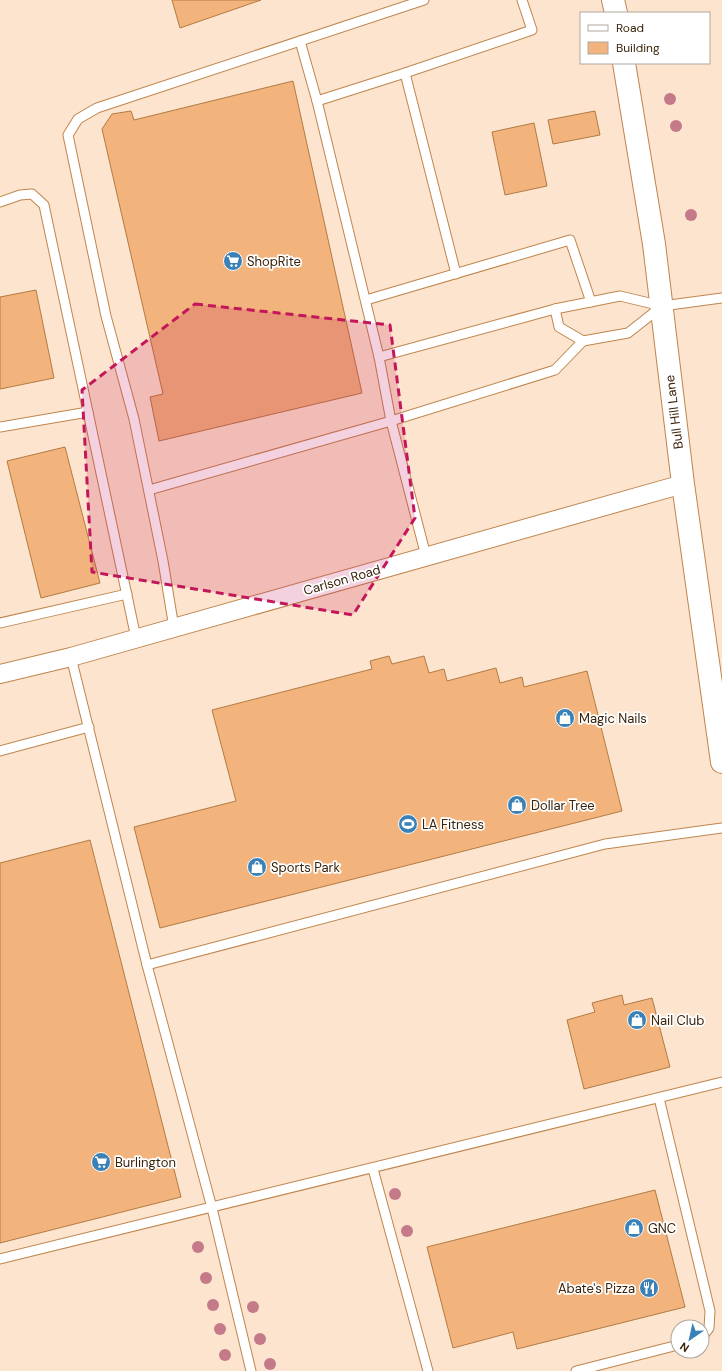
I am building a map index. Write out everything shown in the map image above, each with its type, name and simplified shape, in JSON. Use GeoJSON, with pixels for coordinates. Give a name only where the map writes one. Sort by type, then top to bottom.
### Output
{"type":"FeatureCollection","features":[{"type":"Feature","properties":{"kind":"main road"},"geometry":{"type":"LineString","coordinates":[[613,0],[616,12]]}},
{"type":"Feature","properties":{"kind":"main road","name":"Bull Hill Lane"},"geometry":{"type":"LineString","coordinates":[[624,64],[654,244],[683,484],[722,762]]}},
{"type":"Feature","properties":{"kind":"street","name":"Carlson Road"},"geometry":{"type":"LineString","coordinates":[[0,674],[72,657],[683,484]]}},
{"type":"Feature","properties":{"kind":"lane"},"geometry":{"type":"LineString","coordinates":[[174,628],[149,490],[134,419],[106,316],[68,135],[78,119],[98,108],[424,0]]}},
{"type":"Feature","properties":{"kind":"lane"},"geometry":{"type":"LineString","coordinates":[[317,101],[532,30],[522,0]]}},
{"type":"Feature","properties":{"kind":"lane"},"geometry":{"type":"LineString","coordinates":[[300,41],[317,101],[366,300],[392,421],[426,556]]}},
{"type":"Feature","properties":{"kind":"lane"},"geometry":{"type":"LineString","coordinates":[[405,73],[456,274]]}},
{"type":"Feature","properties":{"kind":"lane"},"geometry":{"type":"LineString","coordinates":[[0,202],[20,195],[32,194],[44,205],[136,638]]}},
{"type":"Feature","properties":{"kind":"lane"},"geometry":{"type":"LineString","coordinates":[[366,300],[570,240],[591,302]]}},
{"type":"Feature","properties":{"kind":"lane"},"geometry":{"type":"LineString","coordinates":[[379,357],[555,309],[620,296],[662,306],[722,298]]}},
{"type":"Feature","properties":{"kind":"lane"},"geometry":{"type":"LineString","coordinates":[[149,490],[392,421],[556,370],[583,341],[628,333],[662,306]]}},
{"type":"Feature","properties":{"kind":"lane"},"geometry":{"type":"LineString","coordinates":[[555,309],[559,327],[583,341]]}},
{"type":"Feature","properties":{"kind":"lane"},"geometry":{"type":"LineString","coordinates":[[0,428],[88,412]]}},
{"type":"Feature","properties":{"kind":"lane"},"geometry":{"type":"LineString","coordinates":[[0,623],[127,594]]}},
{"type":"Feature","properties":{"kind":"lane"},"geometry":{"type":"LineString","coordinates":[[72,657],[147,965],[212,1208],[251,1371]]}},
{"type":"Feature","properties":{"kind":"lane"},"geometry":{"type":"LineString","coordinates":[[0,751],[89,727]]}},
{"type":"Feature","properties":{"kind":"lane"},"geometry":{"type":"LineString","coordinates":[[147,965],[605,844],[722,828]]}},
{"type":"Feature","properties":{"kind":"lane"},"geometry":{"type":"LineString","coordinates":[[0,1259],[722,1082]]}},
{"type":"Feature","properties":{"kind":"lane"},"geometry":{"type":"LineString","coordinates":[[659,1098],[710,1311],[710,1319]]}},
{"type":"Feature","properties":{"kind":"lane"},"geometry":{"type":"LineString","coordinates":[[373,1168],[428,1371]]}},
{"type":"Feature","properties":{"kind":"lane"},"geometry":{"type":"LineString","coordinates":[[578,1371],[670,1347]]}},
{"type":"Feature","properties":{"kind":"highlighted area"},"geometry":{"type":"Polygon","coordinates":[[[195,304],[390,325],[415,518],[353,615],[92,572],[82,390],[195,304]]]}},
{"type":"Feature","properties":{"kind":"building"},"geometry":{"type":"Polygon","coordinates":[[[172,0],[261,0],[180,28],[172,0]]]}},
{"type":"Feature","properties":{"kind":"building","name":"ShopRite"},"geometry":{"type":"Polygon","coordinates":[[[293,81],[362,393],[159,441],[150,397],[163,394],[102,129],[112,114],[131,111],[134,120],[293,81]]]}},
{"type":"Feature","properties":{"kind":"building"},"geometry":{"type":"Polygon","coordinates":[[[595,111],[600,135],[553,144],[548,120],[595,111]]]}},
{"type":"Feature","properties":{"kind":"building"},"geometry":{"type":"Polygon","coordinates":[[[534,123],[547,186],[505,195],[492,132],[534,123]]]}},
{"type":"Feature","properties":{"kind":"building"},"geometry":{"type":"Polygon","coordinates":[[[36,290],[54,378],[0,389],[0,297],[36,290]]]}},
{"type":"Feature","properties":{"kind":"building"},"geometry":{"type":"Polygon","coordinates":[[[65,447],[100,583],[41,598],[7,461],[65,447]]]}},
{"type":"Feature","properties":{"kind":"building"},"geometry":{"type":"Polygon","coordinates":[[[389,656],[392,664],[424,656],[429,673],[444,669],[447,681],[496,668],[500,683],[522,677],[524,687],[587,671],[622,811],[160,928],[134,827],[236,801],[212,710],[372,669],[370,661],[389,656]]]}},
{"type":"Feature","properties":{"kind":"building"},"geometry":{"type":"Polygon","coordinates":[[[90,840],[181,1197],[0,1243],[0,863],[90,840]]]}},
{"type":"Feature","properties":{"kind":"building"},"geometry":{"type":"Polygon","coordinates":[[[622,995],[624,1005],[652,998],[670,1067],[584,1089],[567,1020],[595,1012],[592,1003],[622,995]]]}},
{"type":"Feature","properties":{"kind":"building"},"geometry":{"type":"Polygon","coordinates":[[[655,1190],[685,1307],[517,1349],[513,1332],[453,1348],[427,1247],[655,1190]]]}},
{"type":"Feature","properties":{"kind":"place","name":"ShopRite"},"geometry":{"type":"Point","coordinates":[233,261]}},
{"type":"Feature","properties":{"kind":"place","name":"Magic Nails"},"geometry":{"type":"Point","coordinates":[565,718]}},
{"type":"Feature","properties":{"kind":"place","name":"Dollar Tree"},"geometry":{"type":"Point","coordinates":[517,805]}},
{"type":"Feature","properties":{"kind":"place","name":"LA Fitness"},"geometry":{"type":"Point","coordinates":[408,824]}},
{"type":"Feature","properties":{"kind":"place","name":"Sports Park"},"geometry":{"type":"Point","coordinates":[257,867]}},
{"type":"Feature","properties":{"kind":"place","name":"Nail Club"},"geometry":{"type":"Point","coordinates":[637,1020]}},
{"type":"Feature","properties":{"kind":"place","name":"Burlington"},"geometry":{"type":"Point","coordinates":[101,1162]}},
{"type":"Feature","properties":{"kind":"place","name":"GNC"},"geometry":{"type":"Point","coordinates":[634,1228]}},
{"type":"Feature","properties":{"kind":"place","name":"Abate's Pizza"},"geometry":{"type":"Point","coordinates":[649,1288]}}]}
